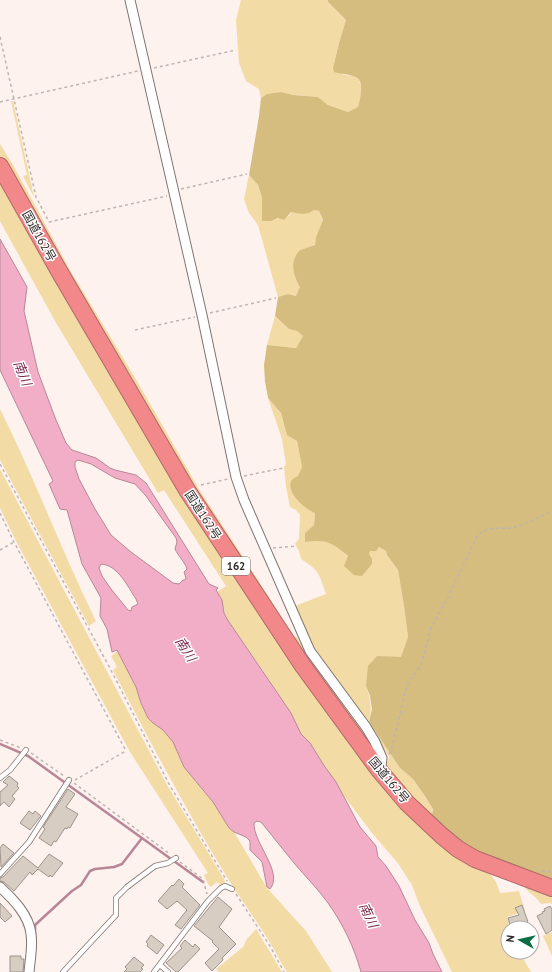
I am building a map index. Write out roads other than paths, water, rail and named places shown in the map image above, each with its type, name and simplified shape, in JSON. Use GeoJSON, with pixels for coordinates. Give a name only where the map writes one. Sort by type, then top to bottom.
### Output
{"type":"FeatureCollection","features":[{"type":"Feature","properties":{"kind":"highway","name":"国道162号"},"geometry":{"type":"LineString","coordinates":[[0,166],[59,271],[187,490],[299,661],[381,764],[412,808],[441,835],[458,849],[475,859],[552,888]]}},
{"type":"Feature","properties":{"kind":"street"},"geometry":{"type":"LineString","coordinates":[[130,0],[202,315],[236,477],[244,500],[310,651],[366,727],[375,742],[381,764]]}},
{"type":"Feature","properties":{"kind":"street"},"geometry":{"type":"LineString","coordinates":[[0,887],[19,908],[27,920],[30,928],[32,935],[29,972]]}},
{"type":"Feature","properties":{"kind":"lane"},"geometry":{"type":"LineString","coordinates":[[0,778],[10,770],[26,750]]}},
{"type":"Feature","properties":{"kind":"lane"},"geometry":{"type":"LineString","coordinates":[[0,874],[28,842],[69,780]]}},
{"type":"Feature","properties":{"kind":"lane"},"geometry":{"type":"LineString","coordinates":[[63,972],[116,915],[116,898],[155,866],[168,863],[176,858]]}},
{"type":"Feature","properties":{"kind":"lane"},"geometry":{"type":"LineString","coordinates":[[154,972],[208,900],[225,886],[232,889]]}},
{"type":"Feature","properties":{"kind":"lane"},"geometry":{"type":"LineString","coordinates":[[160,965],[168,972]]}},
{"type":"Feature","properties":{"kind":"water","name":"南川"},"geometry":{"type":"Polygon","coordinates":[[[0,239],[27,287],[24,311],[38,372],[66,443],[72,450],[96,458],[115,470],[136,475],[146,483],[209,584],[218,588],[216,590],[222,600],[224,613],[227,619],[291,713],[301,734],[310,743],[336,782],[360,827],[376,846],[378,857],[386,866],[399,886],[415,920],[429,943],[442,972],[361,972],[348,936],[328,903],[261,822],[257,821],[254,823],[255,831],[271,866],[273,874],[273,882],[270,889],[267,887],[262,862],[250,850],[250,841],[246,837],[229,828],[213,802],[184,767],[173,742],[163,730],[148,718],[136,687],[117,650],[112,652],[107,629],[100,616],[101,598],[82,564],[67,510],[60,509],[49,484],[53,481],[0,370],[0,239]],[[78,460],[75,462],[75,467],[79,479],[111,535],[173,583],[179,584],[185,580],[186,578],[184,572],[187,569],[175,549],[177,542],[176,538],[146,496],[135,484],[115,478],[91,464],[78,460]],[[101,564],[99,568],[102,576],[128,610],[131,611],[132,607],[138,604],[130,589],[122,577],[113,568],[101,564]]]}},
{"type":"Feature","properties":{"kind":"waterway"},"geometry":{"type":"LineString","coordinates":[[0,744],[28,756],[203,882]]}},
{"type":"Feature","properties":{"kind":"waterway"},"geometry":{"type":"LineString","coordinates":[[35,934],[35,925],[72,891],[81,885],[90,871],[114,867],[122,864],[142,838]]}}]}
